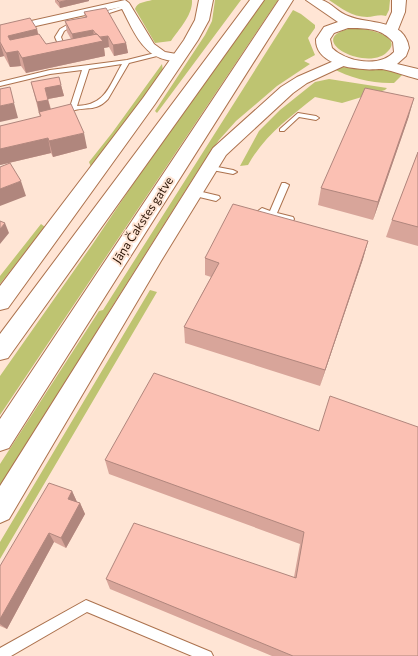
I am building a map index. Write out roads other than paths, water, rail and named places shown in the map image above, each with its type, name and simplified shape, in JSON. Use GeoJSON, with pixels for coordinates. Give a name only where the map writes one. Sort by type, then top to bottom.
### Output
{"type":"FeatureCollection","features":[{"type":"Feature","properties":{"kind":"main road"},"geometry":{"type":"LineString","coordinates":[[0,302],[149,101],[191,40],[202,20],[206,0]]}},
{"type":"Feature","properties":{"kind":"main road"},"geometry":{"type":"LineString","coordinates":[[0,351],[257,0]]}},
{"type":"Feature","properties":{"kind":"main road"},"geometry":{"type":"LineString","coordinates":[[294,0],[324,19],[329,30]]}},
{"type":"Feature","properties":{"kind":"main road","name":"Jāņa Čakstes gatve"},"geometry":{"type":"LineString","coordinates":[[0,440],[294,0]]}},
{"type":"Feature","properties":{"kind":"main road"},"geometry":{"type":"LineString","coordinates":[[313,0],[342,19],[358,24],[381,28],[390,32],[401,42],[408,52],[400,54],[396,58],[379,64],[367,65],[343,61],[329,53],[325,48],[323,39],[329,30],[337,26],[358,24]]}},
{"type":"Feature","properties":{"kind":"main road"},"geometry":{"type":"LineString","coordinates":[[390,32],[398,15],[400,5],[399,0]]}},
{"type":"Feature","properties":{"kind":"main road"},"geometry":{"type":"LineString","coordinates":[[0,510],[219,152],[279,96],[302,80],[343,61]]}},
{"type":"Feature","properties":{"kind":"main road"},"geometry":{"type":"LineString","coordinates":[[379,64],[418,74]]}},
{"type":"Feature","properties":{"kind":"street"},"geometry":{"type":"LineString","coordinates":[[0,31],[124,5],[145,41],[159,54],[178,58]]}},
{"type":"Feature","properties":{"kind":"lane"},"geometry":{"type":"LineString","coordinates":[[63,50],[58,37],[62,30],[68,25],[124,5]]}},
{"type":"Feature","properties":{"kind":"lane"},"geometry":{"type":"LineString","coordinates":[[0,84],[50,72],[127,62],[159,54]]}},
{"type":"Feature","properties":{"kind":"lane"},"geometry":{"type":"LineString","coordinates":[[58,115],[66,113],[73,108],[89,108],[100,104],[127,62]]}},
{"type":"Feature","properties":{"kind":"lane"},"geometry":{"type":"LineString","coordinates":[[73,108],[86,67]]}},
{"type":"Feature","properties":{"kind":"lane"},"geometry":{"type":"LineString","coordinates":[[282,130],[298,114],[316,118]]}},
{"type":"Feature","properties":{"kind":"lane"},"geometry":{"type":"LineString","coordinates":[[210,167],[233,172]]}},
{"type":"Feature","properties":{"kind":"lane"},"geometry":{"type":"LineString","coordinates":[[273,214],[285,185]]}},
{"type":"Feature","properties":{"kind":"lane"},"geometry":{"type":"LineString","coordinates":[[194,193],[216,198]]}},
{"type":"Feature","properties":{"kind":"lane"},"geometry":{"type":"LineString","coordinates":[[262,211],[290,219]]}},
{"type":"Feature","properties":{"kind":"lane"},"geometry":{"type":"LineString","coordinates":[[2,656],[4,653],[86,606],[207,656]]}}]}
